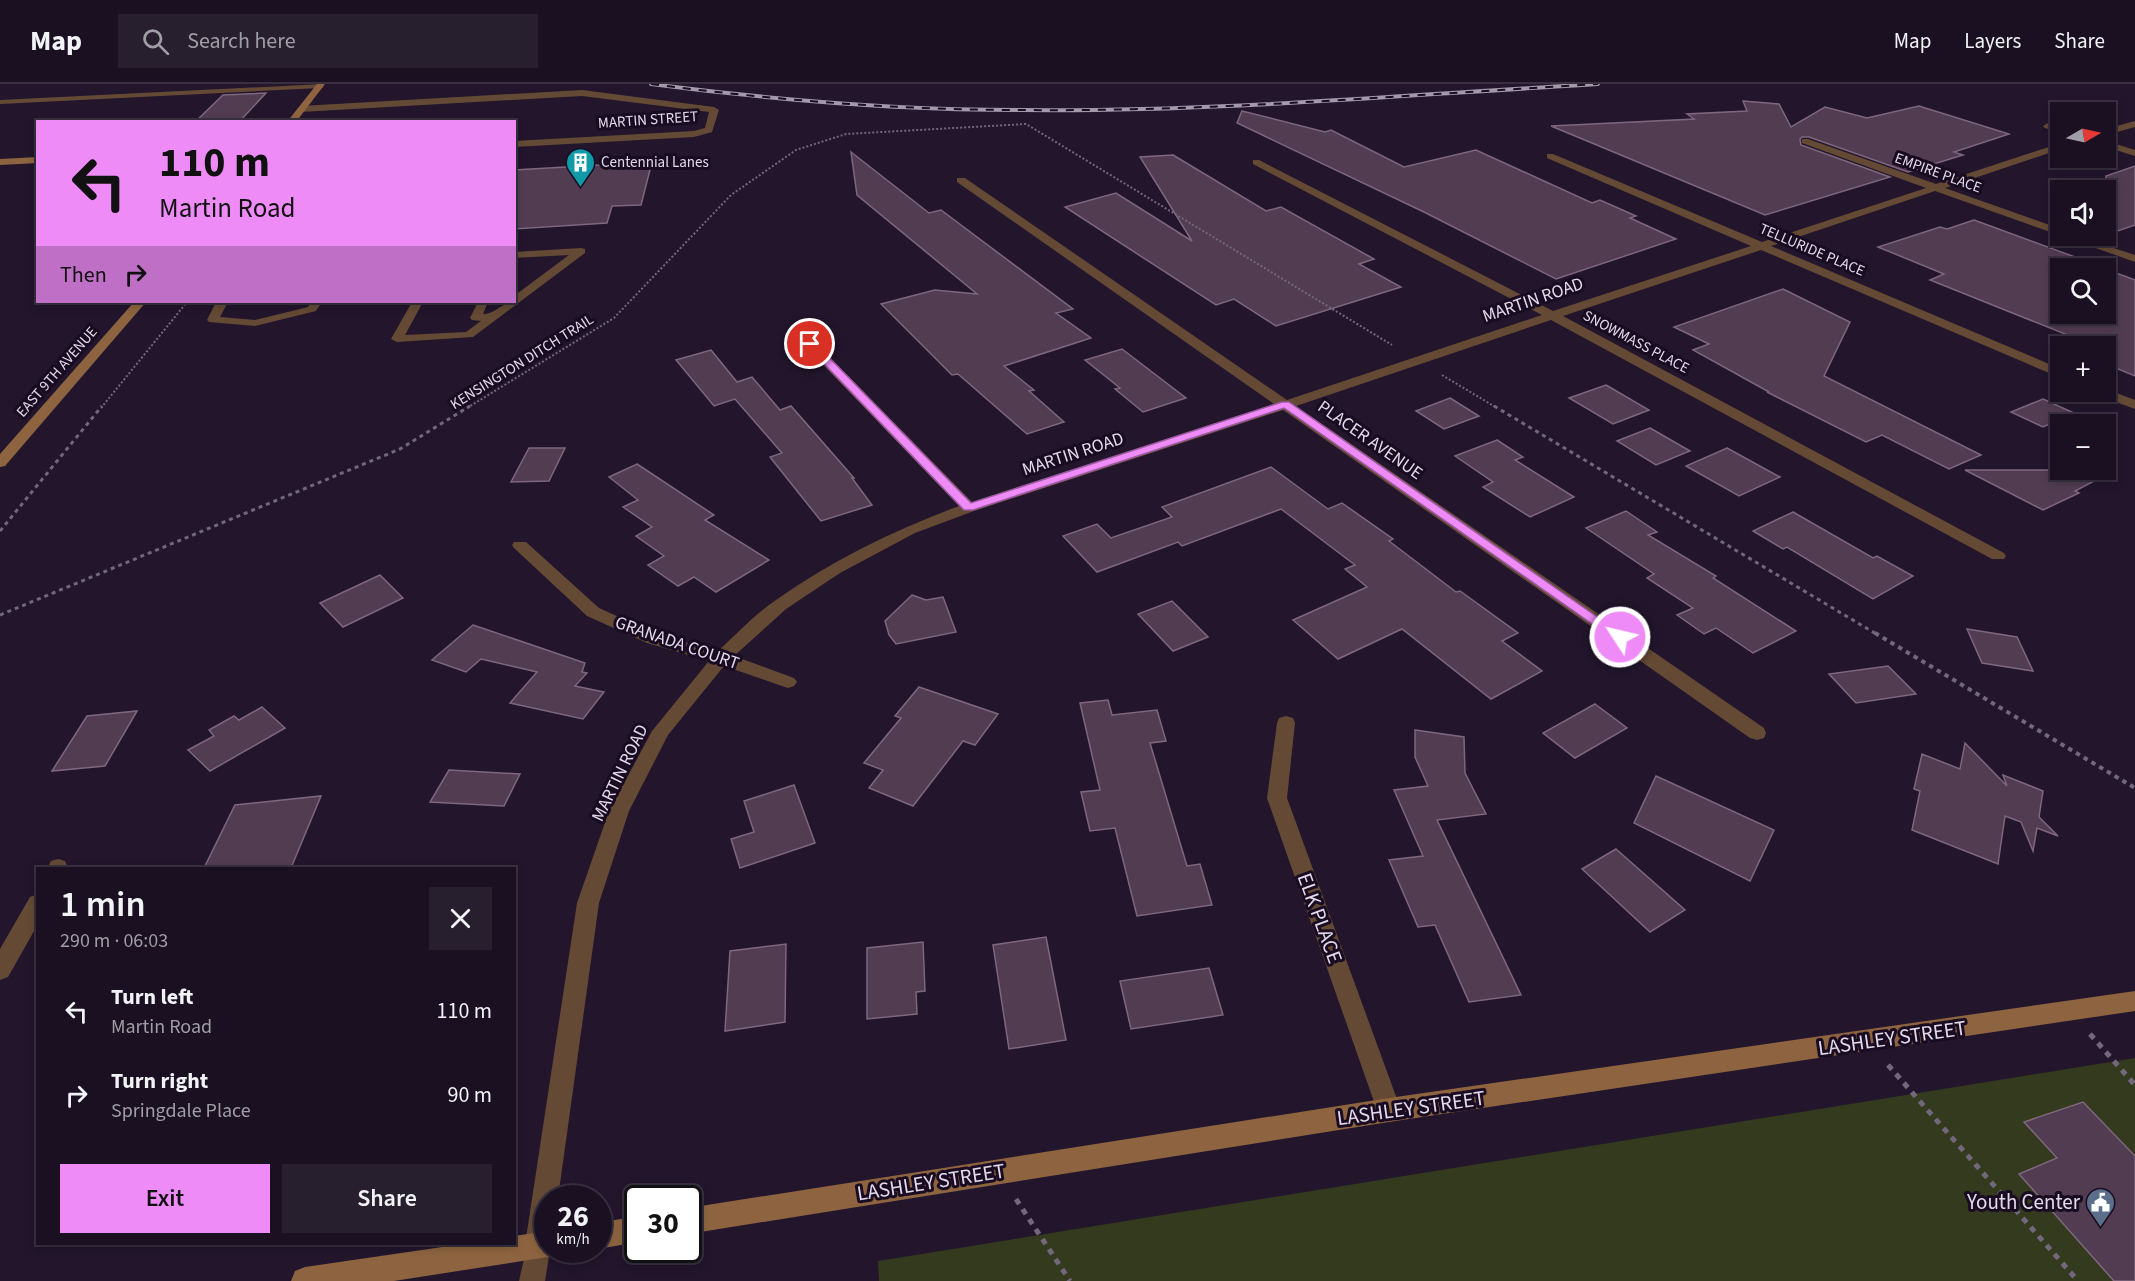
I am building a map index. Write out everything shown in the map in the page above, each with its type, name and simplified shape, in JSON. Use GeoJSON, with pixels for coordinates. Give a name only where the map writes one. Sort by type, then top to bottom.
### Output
{"type":"FeatureCollection","features":[{"type":"Feature","properties":{"kind":"street"},"geometry":{"type":"LineString","coordinates":[[293,120],[320,85]]}},
{"type":"Feature","properties":{"kind":"street","name":"MARTIN STREET"},"geometry":{"type":"LineString","coordinates":[[301,109],[582,93],[714,110],[709,130],[694,134],[516,144]]}},
{"type":"Feature","properties":{"kind":"street"},"geometry":{"type":"LineString","coordinates":[[2116,129],[2135,124]]}},
{"type":"Feature","properties":{"kind":"street","name":"EMPIRE PLACE"},"geometry":{"type":"LineString","coordinates":[[1805,141],[2050,229]]}},
{"type":"Feature","properties":{"kind":"street"},"geometry":{"type":"LineString","coordinates":[[2116,147],[2135,153]]}},
{"type":"Feature","properties":{"kind":"street","name":"MARTIN ROAD"},"geometry":{"type":"LineString","coordinates":[[551,1185],[588,903],[619,811],[661,731],[721,658],[780,605],[834,569],[909,530],[969,508],[2050,150]]}},
{"type":"Feature","properties":{"kind":"street","name":"TELLURIDE PLACE"},"geometry":{"type":"LineString","coordinates":[[1551,156],[2050,369]]}},
{"type":"Feature","properties":{"kind":"street"},"geometry":{"type":"LineString","coordinates":[[0,162],[36,160]]}},
{"type":"Feature","properties":{"kind":"street","name":"SNOWMASS PLACE"},"geometry":{"type":"LineString","coordinates":[[1256,162],[1551,315],[1998,555]]}},
{"type":"Feature","properties":{"kind":"street","name":"PLACER AVENUE"},"geometry":{"type":"LineString","coordinates":[[961,180],[1757,733]]}},
{"type":"Feature","properties":{"kind":"street"},"geometry":{"type":"LineString","coordinates":[[2096,246],[2135,260]]}},
{"type":"Feature","properties":{"kind":"street","name":"EAST 9TH AVENUE"},"geometry":{"type":"LineString","coordinates":[[0,463],[139,303]]}},
{"type":"Feature","properties":{"kind":"street"},"geometry":{"type":"LineString","coordinates":[[810,344],[969,508]]}},
{"type":"Feature","properties":{"kind":"street"},"geometry":{"type":"LineString","coordinates":[[2116,397],[2135,405]]}},
{"type":"Feature","properties":{"kind":"street","name":"GRANADA COURT"},"geometry":{"type":"LineString","coordinates":[[520,545],[593,612],[653,639],[721,658],[788,682]]}},
{"type":"Feature","properties":{"kind":"street","name":"ELK PLACE"},"geometry":{"type":"LineString","coordinates":[[1286,723],[1277,798],[1389,1110]]}},
{"type":"Feature","properties":{"kind":"street"},"geometry":{"type":"LineString","coordinates":[[0,970],[36,907]]}},
{"type":"Feature","properties":{"kind":"street","name":"LASHLEY STREET"},"geometry":{"type":"LineString","coordinates":[[702,1219],[1389,1110],[1867,1042],[2135,1001]]}},
{"type":"Feature","properties":{"kind":"street"},"geometry":{"type":"LineString","coordinates":[[305,1281],[534,1245]]}},
{"type":"Feature","properties":{"kind":"lane"},"geometry":{"type":"LineString","coordinates":[[0,102],[320,85]]}},
{"type":"Feature","properties":{"kind":"lane"},"geometry":{"type":"LineString","coordinates":[[516,255],[581,251],[516,300]]}},
{"type":"Feature","properties":{"kind":"lane"},"geometry":{"type":"LineString","coordinates":[[222,303],[213,320],[255,323],[312,309],[315,303]]}},
{"type":"Feature","properties":{"kind":"lane"},"geometry":{"type":"LineString","coordinates":[[416,303],[398,339],[469,334],[512,303]]}},
{"type":"Feature","properties":{"kind":"lane"},"geometry":{"type":"LineString","coordinates":[[483,303],[476,318],[494,317]]}},
{"type":"Feature","properties":{"kind":"lane"},"geometry":{"type":"LineString","coordinates":[[532,1281],[537,1263]]}},
{"type":"Feature","properties":{"kind":"path","name":"KENSINGTON DITCH TRAIL"},"geometry":{"type":"LineString","coordinates":[[0,615],[400,449],[614,318],[732,195],[796,150],[846,134],[1026,124],[1417,360]]}},
{"type":"Feature","properties":{"kind":"path"},"geometry":{"type":"LineString","coordinates":[[0,531],[186,303]]}},
{"type":"Feature","properties":{"kind":"path"},"geometry":{"type":"LineString","coordinates":[[1417,360],[2135,788]]}},
{"type":"Feature","properties":{"kind":"path"},"geometry":{"type":"LineString","coordinates":[[2070,1011],[2135,1085]]}},
{"type":"Feature","properties":{"kind":"path"},"geometry":{"type":"LineString","coordinates":[[1867,1042],[2078,1281]]}},
{"type":"Feature","properties":{"kind":"path"},"geometry":{"type":"LineString","coordinates":[[999,1171],[1071,1281]]}},
{"type":"Feature","properties":{"kind":"green space"},"geometry":{"type":"Polygon","coordinates":[[[2135,1058],[2135,1281],[879,1281],[878,1261],[2135,1058]]]}},
{"type":"Feature","properties":{"kind":"building"},"geometry":{"type":"Polygon","coordinates":[[[266,93],[241,120],[197,120],[223,95],[266,93]]]}},
{"type":"Feature","properties":{"kind":"building"},"geometry":{"type":"Polygon","coordinates":[[[1743,101],[1779,104],[1791,127],[1825,107],[1867,118],[1919,106],[2009,134],[1954,152],[1963,155],[1908,172],[1809,137],[1802,137],[1801,145],[1890,177],[1765,215],[1551,126],[1694,119],[1687,114],[1747,111],[1743,101]]]}},
{"type":"Feature","properties":{"kind":"building"},"geometry":{"type":"Polygon","coordinates":[[[1242,111],[1325,132],[1331,130],[1404,167],[1476,150],[1592,203],[1600,200],[1636,216],[1630,218],[1676,239],[1556,279],[1424,212],[1237,123],[1242,111]]]}},
{"type":"Feature","properties":{"kind":"building"},"geometry":{"type":"Polygon","coordinates":[[[851,152],[929,213],[941,210],[1073,309],[1056,313],[1091,338],[1004,366],[1034,390],[1029,391],[1064,422],[1027,434],[958,374],[952,375],[881,304],[935,290],[977,294],[857,195],[851,152]]]}},
{"type":"Feature","properties":{"kind":"building"},"geometry":{"type":"Polygon","coordinates":[[[1173,155],[1266,211],[1281,207],[1374,259],[1359,264],[1401,287],[1276,326],[1234,299],[1216,305],[1065,207],[1116,193],[1192,241],[1140,157],[1173,155]]]}},
{"type":"Feature","properties":{"kind":"building","name":"Centennial Lanes"},"geometry":{"type":"Polygon","coordinates":[[[652,162],[641,205],[612,206],[607,223],[516,229],[516,170],[652,162]]]}},
{"type":"Feature","properties":{"kind":"building"},"geometry":{"type":"Polygon","coordinates":[[[2135,166],[2135,225],[2116,232],[2116,180],[2106,180],[2106,176],[2135,166]]]}},
{"type":"Feature","properties":{"kind":"building"},"geometry":{"type":"Polygon","coordinates":[[[1974,220],[2078,258],[2050,258],[2050,324],[2116,324],[2116,273],[2135,280],[2135,376],[2116,368],[2116,336],[2070,336],[1930,280],[1944,274],[1878,247],[1940,227],[1947,229],[1974,220]]]}},
{"type":"Feature","properties":{"kind":"building"},"geometry":{"type":"Polygon","coordinates":[[[1783,289],[1850,322],[1824,376],[1981,455],[1949,469],[1882,435],[1866,442],[1767,392],[1769,392],[1693,350],[1709,344],[1674,327],[1783,289]]]}},
{"type":"Feature","properties":{"kind":"building"},"geometry":{"type":"Polygon","coordinates":[[[1122,349],[1186,398],[1143,412],[1115,389],[1120,388],[1085,360],[1122,349]]]}},
{"type":"Feature","properties":{"kind":"building"},"geometry":{"type":"Polygon","coordinates":[[[711,350],[737,382],[752,377],[780,410],[791,406],[854,478],[852,478],[872,505],[821,521],[770,457],[782,453],[735,399],[714,406],[676,360],[711,350]]]}},
{"type":"Feature","properties":{"kind":"building"},"geometry":{"type":"Polygon","coordinates":[[[1606,385],[1649,410],[1613,424],[1569,398],[1606,385]]]}},
{"type":"Feature","properties":{"kind":"building"},"geometry":{"type":"Polygon","coordinates":[[[1450,398],[1479,416],[1444,429],[1416,411],[1450,398]]]}},
{"type":"Feature","properties":{"kind":"building"},"geometry":{"type":"Polygon","coordinates":[[[2043,399],[2074,413],[2050,414],[2050,424],[2043,427],[2011,412],[2043,399]]]}},
{"type":"Feature","properties":{"kind":"building"},"geometry":{"type":"Polygon","coordinates":[[[1650,428],[1690,451],[1656,465],[1617,441],[1650,428]]]}},
{"type":"Feature","properties":{"kind":"building"},"geometry":{"type":"Polygon","coordinates":[[[1497,440],[1523,457],[1515,460],[1574,497],[1530,517],[1483,487],[1493,482],[1455,456],[1497,440]]]}},
{"type":"Feature","properties":{"kind":"building"},"geometry":{"type":"Polygon","coordinates":[[[529,448],[565,448],[549,481],[511,482],[529,448]]]}},
{"type":"Feature","properties":{"kind":"building"},"geometry":{"type":"Polygon","coordinates":[[[1727,448],[1780,477],[1739,496],[1686,466],[1727,448]]]}},
{"type":"Feature","properties":{"kind":"building"},"geometry":{"type":"Polygon","coordinates":[[[637,464],[714,515],[705,520],[769,560],[716,592],[694,577],[678,586],[648,565],[664,556],[636,536],[652,527],[623,507],[638,500],[609,477],[637,464]]]}},
{"type":"Feature","properties":{"kind":"building"},"geometry":{"type":"Polygon","coordinates":[[[1271,467],[1328,509],[1342,503],[1393,539],[1389,541],[1456,592],[1460,591],[1518,633],[1502,641],[1542,671],[1491,699],[1402,629],[1338,659],[1293,620],[1367,587],[1345,569],[1355,565],[1281,509],[1182,546],[1178,542],[1097,572],[1063,536],[1097,524],[1111,538],[1172,517],[1162,507],[1271,467]]]}},
{"type":"Feature","properties":{"kind":"building"},"geometry":{"type":"Polygon","coordinates":[[[1965,470],[2050,470],[2050,480],[2096,480],[2075,491],[2079,493],[2043,510],[1965,470]]]}},
{"type":"Feature","properties":{"kind":"building"},"geometry":{"type":"Polygon","coordinates":[[[1626,511],[1657,532],[1648,535],[1716,576],[1713,578],[1796,631],[1753,653],[1716,628],[1704,634],[1677,615],[1693,608],[1647,578],[1654,574],[1586,528],[1626,511]]]}},
{"type":"Feature","properties":{"kind":"building"},"geometry":{"type":"Polygon","coordinates":[[[1793,512],[1873,558],[1877,556],[1913,576],[1873,599],[1787,547],[1783,549],[1753,531],[1793,512]]]}},
{"type":"Feature","properties":{"kind":"building"},"geometry":{"type":"Polygon","coordinates":[[[380,575],[403,598],[343,627],[320,603],[380,575]]]}},
{"type":"Feature","properties":{"kind":"building"},"geometry":{"type":"Polygon","coordinates":[[[912,595],[926,600],[943,597],[956,632],[896,644],[889,635],[885,621],[912,595]]]}},
{"type":"Feature","properties":{"kind":"building"},"geometry":{"type":"Polygon","coordinates":[[[1172,601],[1208,637],[1173,651],[1138,614],[1172,601]]]}},
{"type":"Feature","properties":{"kind":"building"},"geometry":{"type":"Polygon","coordinates":[[[473,625],[585,663],[582,672],[587,673],[575,686],[604,692],[583,719],[510,703],[537,672],[481,659],[466,672],[432,660],[473,625]]]}},
{"type":"Feature","properties":{"kind":"building"},"geometry":{"type":"Polygon","coordinates":[[[1967,629],[2017,637],[2033,671],[1982,663],[1967,629]]]}},
{"type":"Feature","properties":{"kind":"building"},"geometry":{"type":"Polygon","coordinates":[[[1888,666],[1916,694],[1856,703],[1829,674],[1888,666]]]}},
{"type":"Feature","properties":{"kind":"building"},"geometry":{"type":"Polygon","coordinates":[[[919,687],[998,714],[975,745],[963,741],[913,806],[869,788],[883,770],[864,763],[901,718],[895,716],[919,687]]]}},
{"type":"Feature","properties":{"kind":"building"},"geometry":{"type":"Polygon","coordinates":[[[1108,700],[1112,715],[1157,710],[1166,741],[1150,743],[1187,866],[1200,864],[1212,905],[1137,916],[1115,828],[1090,831],[1081,792],[1100,790],[1080,703],[1108,700]]]}},
{"type":"Feature","properties":{"kind":"building"},"geometry":{"type":"Polygon","coordinates":[[[1595,704],[1627,728],[1575,758],[1543,733],[1595,704]]]}},
{"type":"Feature","properties":{"kind":"building"},"geometry":{"type":"Polygon","coordinates":[[[262,707],[285,728],[210,771],[188,750],[214,736],[209,730],[234,716],[239,720],[262,707]]]}},
{"type":"Feature","properties":{"kind":"building"},"geometry":{"type":"Polygon","coordinates":[[[137,711],[105,766],[52,771],[87,716],[137,711]]]}},
{"type":"Feature","properties":{"kind":"building"},"geometry":{"type":"Polygon","coordinates":[[[1415,730],[1464,737],[1465,773],[1486,814],[1437,820],[1521,995],[1469,1002],[1435,925],[1418,927],[1389,860],[1423,856],[1394,790],[1428,786],[1415,757],[1415,730]]]}},
{"type":"Feature","properties":{"kind":"building"},"geometry":{"type":"Polygon","coordinates":[[[1965,743],[2007,786],[2003,775],[2043,791],[2039,817],[2058,836],[2037,828],[2033,851],[2021,822],[2005,816],[1998,864],[1912,830],[1920,791],[1914,789],[1922,754],[1960,769],[1965,743]]]}},
{"type":"Feature","properties":{"kind":"building"},"geometry":{"type":"Polygon","coordinates":[[[449,770],[520,774],[504,806],[430,802],[449,770]]]}},
{"type":"Feature","properties":{"kind":"building"},"geometry":{"type":"Polygon","coordinates":[[[1656,776],[1774,830],[1750,881],[1634,823],[1656,776]]]}},
{"type":"Feature","properties":{"kind":"building"},"geometry":{"type":"Polygon","coordinates":[[[794,785],[815,843],[740,868],[731,839],[754,832],[744,801],[794,785]]]}},
{"type":"Feature","properties":{"kind":"building"},"geometry":{"type":"Polygon","coordinates":[[[321,796],[291,867],[204,867],[235,805],[321,796]]]}},
{"type":"Feature","properties":{"kind":"building"},"geometry":{"type":"Polygon","coordinates":[[[1616,849],[1685,910],[1650,932],[1582,869],[1616,849]]]}},
{"type":"Feature","properties":{"kind":"building"},"geometry":{"type":"Polygon","coordinates":[[[1046,937],[1066,1040],[1009,1049],[993,945],[1046,937]]]}},
{"type":"Feature","properties":{"kind":"building"},"geometry":{"type":"Polygon","coordinates":[[[923,942],[925,991],[916,992],[917,1014],[867,1019],[867,948],[923,942]]]}},
{"type":"Feature","properties":{"kind":"building"},"geometry":{"type":"Polygon","coordinates":[[[786,944],[785,1022],[725,1031],[730,951],[786,944]]]}},
{"type":"Feature","properties":{"kind":"building"},"geometry":{"type":"Polygon","coordinates":[[[1209,968],[1223,1015],[1131,1029],[1120,981],[1209,968]]]}},
{"type":"Feature","properties":{"kind":"building","name":"Youth Center"},"geometry":{"type":"Polygon","coordinates":[[[2083,1102],[2135,1156],[2135,1281],[2114,1281],[2019,1174],[2057,1158],[2024,1122],[2083,1102]]]}},
{"type":"Feature","properties":{"kind":"railway"},"geometry":{"type":"LineString","coordinates":[[651,84],[836,103],[1022,110],[1238,106],[1598,84]]}},
{"type":"Feature","properties":{"kind":"place","name":"Centennial Lanes"},"geometry":{"type":"Point","coordinates":[580,188]}},
{"type":"Feature","properties":{"kind":"place","name":"Youth Center"},"geometry":{"type":"Point","coordinates":[2101,1228]}},
{"type":"Feature","properties":{"kind":"route"},"geometry":{"type":"LineString","coordinates":[[810,344],[969,508],[1285,405],[1620,637]]}}]}
